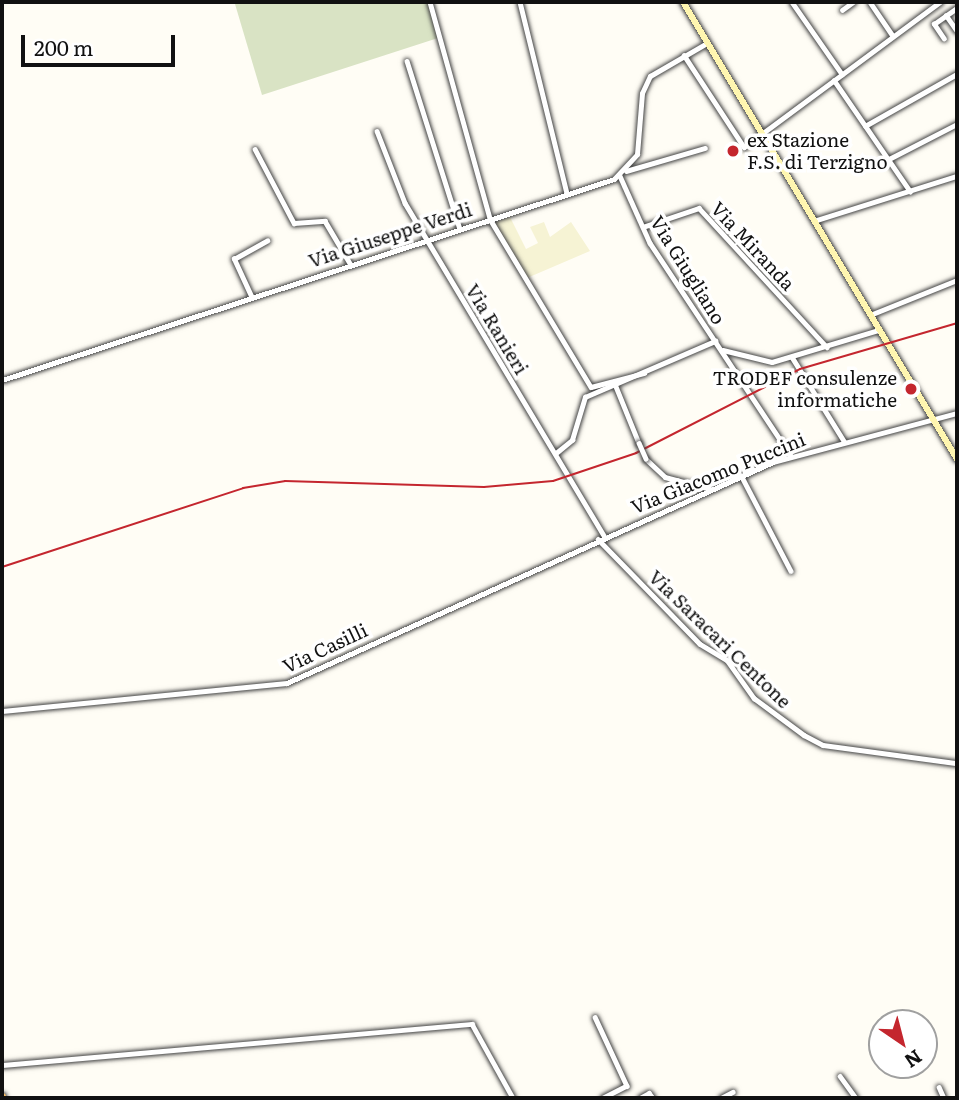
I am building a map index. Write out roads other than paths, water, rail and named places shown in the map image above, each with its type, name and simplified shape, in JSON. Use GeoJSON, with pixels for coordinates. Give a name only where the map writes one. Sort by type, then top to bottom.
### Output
{"type":"FeatureCollection","features":[{"type":"Feature","properties":{"kind":"main road"},"geometry":{"type":"LineString","coordinates":[[683,2],[957,459]]}},
{"type":"Feature","properties":{"kind":"street"},"geometry":{"type":"LineString","coordinates":[[430,2],[490,219],[591,387],[643,373]]}},
{"type":"Feature","properties":{"kind":"street"},"geometry":{"type":"LineString","coordinates":[[520,2],[567,194]]}},
{"type":"Feature","properties":{"kind":"street"},"geometry":{"type":"LineString","coordinates":[[792,2],[842,74]]}},
{"type":"Feature","properties":{"kind":"street"},"geometry":{"type":"LineString","coordinates":[[842,10],[853,2]]}},
{"type":"Feature","properties":{"kind":"street"},"geometry":{"type":"LineString","coordinates":[[870,2],[893,36]]}},
{"type":"Feature","properties":{"kind":"street"},"geometry":{"type":"LineString","coordinates":[[684,54],[744,147],[940,2]]}},
{"type":"Feature","properties":{"kind":"street"},"geometry":{"type":"LineString","coordinates":[[944,38],[934,24],[956,5]]}},
{"type":"Feature","properties":{"kind":"street"},"geometry":{"type":"LineString","coordinates":[[946,15],[957,30]]}},
{"type":"Feature","properties":{"kind":"street"},"geometry":{"type":"LineString","coordinates":[[626,172],[637,154],[646,83],[684,54],[707,43]]}},
{"type":"Feature","properties":{"kind":"street"},"geometry":{"type":"LineString","coordinates":[[407,61],[460,229]]}},
{"type":"Feature","properties":{"kind":"street"},"geometry":{"type":"LineString","coordinates":[[865,127],[957,74]]}},
{"type":"Feature","properties":{"kind":"street"},"geometry":{"type":"LineString","coordinates":[[834,80],[910,191]]}},
{"type":"Feature","properties":{"kind":"street"},"geometry":{"type":"LineString","coordinates":[[887,160],[957,124]]}},
{"type":"Feature","properties":{"kind":"street","name":"Via Ranieri"},"geometry":{"type":"LineString","coordinates":[[377,131],[399,193],[604,536]]}},
{"type":"Feature","properties":{"kind":"street"},"geometry":{"type":"LineString","coordinates":[[626,172],[705,148]]}},
{"type":"Feature","properties":{"kind":"street"},"geometry":{"type":"LineString","coordinates":[[255,149],[293,223],[325,221],[351,265]]}},
{"type":"Feature","properties":{"kind":"street","name":"Via Giuseppe Verdi"},"geometry":{"type":"LineString","coordinates":[[2,380],[567,194],[626,172]]}},
{"type":"Feature","properties":{"kind":"street","name":"Via Giugliano"},"geometry":{"type":"LineString","coordinates":[[620,176],[643,227],[791,456]]}},
{"type":"Feature","properties":{"kind":"street"},"geometry":{"type":"LineString","coordinates":[[814,221],[957,176]]}},
{"type":"Feature","properties":{"kind":"street","name":"Via Miranda"},"geometry":{"type":"LineString","coordinates":[[643,227],[699,208],[827,347]]}},
{"type":"Feature","properties":{"kind":"street"},"geometry":{"type":"LineString","coordinates":[[251,296],[234,259],[267,241]]}},
{"type":"Feature","properties":{"kind":"street"},"geometry":{"type":"LineString","coordinates":[[870,314],[957,280]]}},
{"type":"Feature","properties":{"kind":"street"},"geometry":{"type":"LineString","coordinates":[[722,350],[767,362],[880,330]]}},
{"type":"Feature","properties":{"kind":"street"},"geometry":{"type":"LineString","coordinates":[[556,453],[572,440],[585,397],[715,341]]}},
{"type":"Feature","properties":{"kind":"street"},"geometry":{"type":"LineString","coordinates":[[792,357],[844,441]]}},
{"type":"Feature","properties":{"kind":"street"},"geometry":{"type":"LineString","coordinates":[[615,384],[646,459],[665,477],[710,489]]}},
{"type":"Feature","properties":{"kind":"street","name":"Via Giacomo Puccini"},"geometry":{"type":"LineString","coordinates":[[598,539],[741,475],[791,456],[895,426],[957,413]]}},
{"type":"Feature","properties":{"kind":"street"},"geometry":{"type":"LineString","coordinates":[[741,475],[791,570]]}},
{"type":"Feature","properties":{"kind":"street","name":"Via Casilli"},"geometry":{"type":"LineString","coordinates":[[2,711],[287,683],[598,539]]}},
{"type":"Feature","properties":{"kind":"street","name":"Via Saracari Centone"},"geometry":{"type":"LineString","coordinates":[[598,539],[700,644],[727,660],[754,698],[804,735],[823,745],[957,763]]}},
{"type":"Feature","properties":{"kind":"street"},"geometry":{"type":"LineString","coordinates":[[595,1017],[626,1086],[603,1098]]}},
{"type":"Feature","properties":{"kind":"street"},"geometry":{"type":"LineString","coordinates":[[2,1065],[472,1024],[513,1098]]}},
{"type":"Feature","properties":{"kind":"street"},"geometry":{"type":"LineString","coordinates":[[840,1076],[856,1098]]}},
{"type":"Feature","properties":{"kind":"street"},"geometry":{"type":"LineString","coordinates":[[939,1087],[944,1098]]}},
{"type":"Feature","properties":{"kind":"street"},"geometry":{"type":"LineString","coordinates":[[722,1098],[733,1092]]}},
{"type":"Feature","properties":{"kind":"street"},"geometry":{"type":"LineString","coordinates":[[640,1098],[649,1093],[653,1098]]}},
{"type":"Feature","properties":{"kind":"railway"},"geometry":{"type":"LineString","coordinates":[[2,567],[243,488],[285,481],[484,487],[553,481],[636,453],[800,369],[957,323]]}},
{"type":"Feature","properties":{"kind":"place","name":"ex Stazione F.S. di Terzigno"},"geometry":{"type":"Point","coordinates":[733,151]}},
{"type":"Feature","properties":{"kind":"place","name":"TRODEF consulenze informatiche"},"geometry":{"type":"Point","coordinates":[911,389]}}]}
